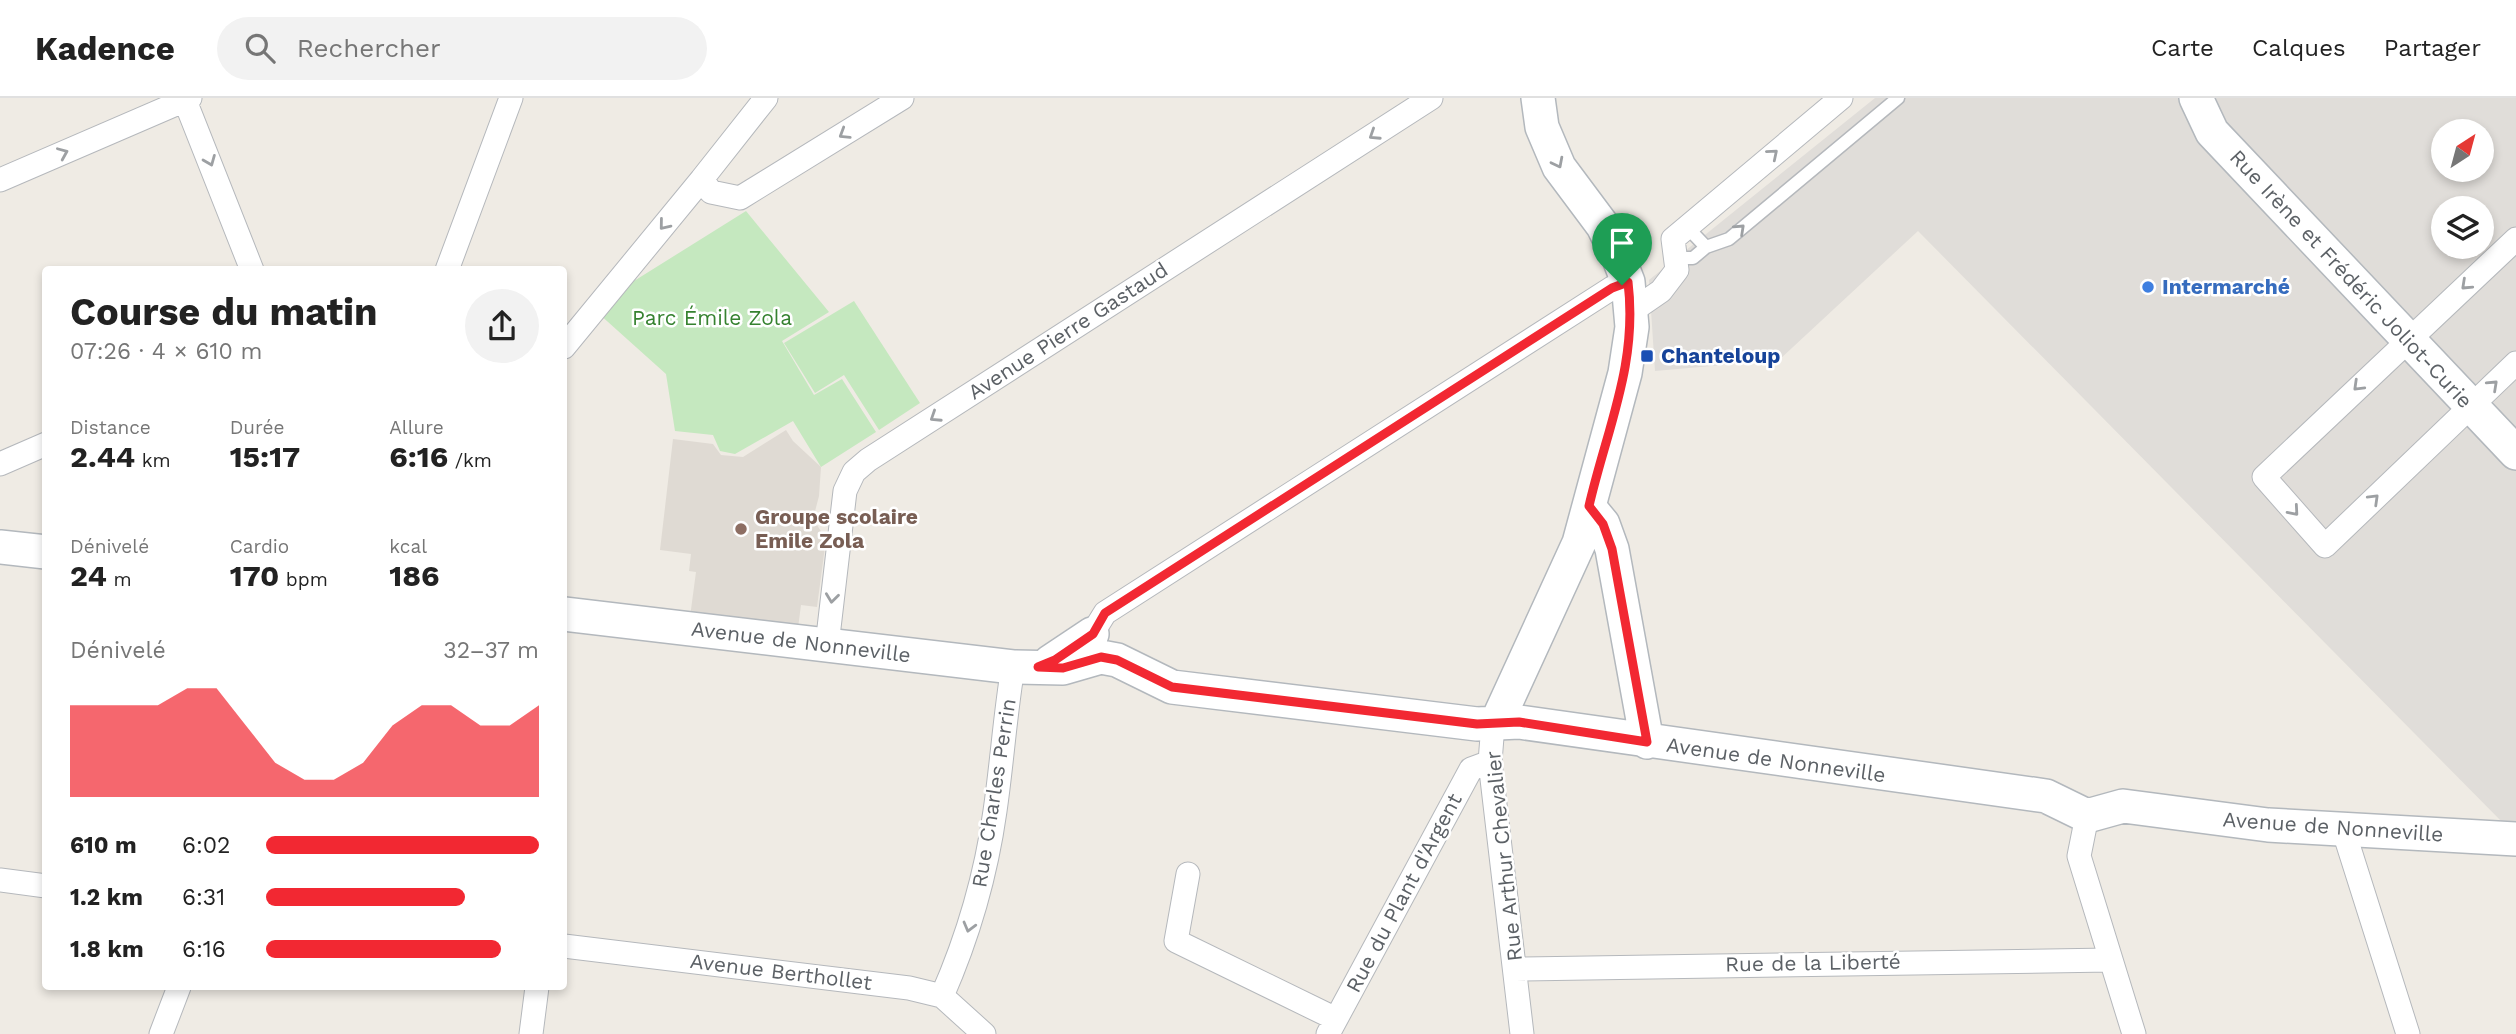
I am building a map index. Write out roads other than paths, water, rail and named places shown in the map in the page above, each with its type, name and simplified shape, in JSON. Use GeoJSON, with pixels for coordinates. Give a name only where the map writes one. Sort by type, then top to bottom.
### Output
{"type":"FeatureCollection","features":[{"type":"Feature","properties":{"kind":"street"},"geometry":{"type":"LineString","coordinates":[[445,266],[511,98]]}},
{"type":"Feature","properties":{"kind":"street"},"geometry":{"type":"LineString","coordinates":[[567,344],[766,98]]}},
{"type":"Feature","properties":{"kind":"street"},"geometry":{"type":"LineString","coordinates":[[702,178],[710,192],[740,198],[902,98]]}},
{"type":"Feature","properties":{"kind":"street","name":"Avenue Pierre Gastaud"},"geometry":{"type":"LineString","coordinates":[[827,645],[845,491],[854,472],[868,460],[1432,98]]}},
{"type":"Feature","properties":{"kind":"street","name":"Rue Arthur Chevalier"},"geometry":{"type":"LineString","coordinates":[[1522,1034],[1490,762],[1492,737],[1579,543],[1629,357],[1630,296],[1604,226],[1559,167],[1542,127],[1538,98]]}},
{"type":"Feature","properties":{"kind":"street"},"geometry":{"type":"LineString","coordinates":[[1097,645],[1105,613],[1612,288],[1630,296],[1661,292],[1677,270],[1673,239],[1841,98]]}},
{"type":"Feature","properties":{"kind":"street","name":"Rue Irène et Frédéric Joliot-Curie"},"geometry":{"type":"LineString","coordinates":[[2196,98],[2212,132],[2516,453]]}},
{"type":"Feature","properties":{"kind":"street"},"geometry":{"type":"LineString","coordinates":[[0,180],[186,99],[251,266]]}},
{"type":"Feature","properties":{"kind":"street"},"geometry":{"type":"LineString","coordinates":[[2516,239],[2407,339],[2264,477],[2325,546],[2516,363]]}},
{"type":"Feature","properties":{"kind":"street"},"geometry":{"type":"LineString","coordinates":[[0,464],[42,446]]}},
{"type":"Feature","properties":{"kind":"street"},"geometry":{"type":"LineString","coordinates":[[1589,506],[1603,524],[1612,549],[1647,742]]}},
{"type":"Feature","properties":{"kind":"street"},"geometry":{"type":"LineString","coordinates":[[0,547],[42,552]]}},
{"type":"Feature","properties":{"kind":"street","name":"Avenue de Nonneville"},"geometry":{"type":"LineString","coordinates":[[567,614],[1026,667],[1063,668],[1097,645],[1117,660],[1172,687],[1496,724],[1519,722],[2046,796],[2087,816],[2123,806],[2344,832],[2516,839]]}},
{"type":"Feature","properties":{"kind":"street","name":"Rue Charles Perrin"},"geometry":{"type":"LineString","coordinates":[[942,996],[965,941],[981,883],[1026,667]]}},
{"type":"Feature","properties":{"kind":"street","name":"Rue du Plant d'Argent"},"geometry":{"type":"LineString","coordinates":[[1332,1027],[1471,769],[1490,762]]}},
{"type":"Feature","properties":{"kind":"street"},"geometry":{"type":"LineString","coordinates":[[2087,816],[2080,856],[2134,1034]]}},
{"type":"Feature","properties":{"kind":"street"},"geometry":{"type":"LineString","coordinates":[[2344,832],[2408,1034]]}},
{"type":"Feature","properties":{"kind":"street"},"geometry":{"type":"LineString","coordinates":[[1188,873],[1176,940],[1332,1027]]}},
{"type":"Feature","properties":{"kind":"street"},"geometry":{"type":"LineString","coordinates":[[0,880],[42,885]]}},
{"type":"Feature","properties":{"kind":"street","name":"Avenue Berthollet"},"geometry":{"type":"LineString","coordinates":[[567,946],[909,988],[942,996],[984,1034]]}},
{"type":"Feature","properties":{"kind":"street","name":"Rue de la Liberté"},"geometry":{"type":"LineString","coordinates":[[1516,969],[2110,960]]}},
{"type":"Feature","properties":{"kind":"street"},"geometry":{"type":"LineString","coordinates":[[161,1034],[178,990]]}},
{"type":"Feature","properties":{"kind":"street"},"geometry":{"type":"LineString","coordinates":[[531,1034],[537,990]]}},
{"type":"Feature","properties":{"kind":"lane"},"geometry":{"type":"LineString","coordinates":[[1674,250],[1683,258],[1693,258],[1706,247],[1730,239],[1898,98]]}},
{"type":"Feature","properties":{"kind":"lane"},"geometry":{"type":"LineString","coordinates":[[1686,226],[1706,247]]}},
{"type":"Feature","properties":{"kind":"place","name":"Intermarché"},"geometry":{"type":"Point","coordinates":[2148,287]}},
{"type":"Feature","properties":{"kind":"place","name":"Chanteloup"},"geometry":{"type":"Point","coordinates":[1647,356]}},
{"type":"Feature","properties":{"kind":"place","name":"Groupe scolaire Emile Zola"},"geometry":{"type":"Point","coordinates":[741,529]}},
{"type":"Feature","properties":{"kind":"park label","name":"Parc Émile Zola"},"geometry":{"type":"Point","coordinates":[712,318]}}]}
